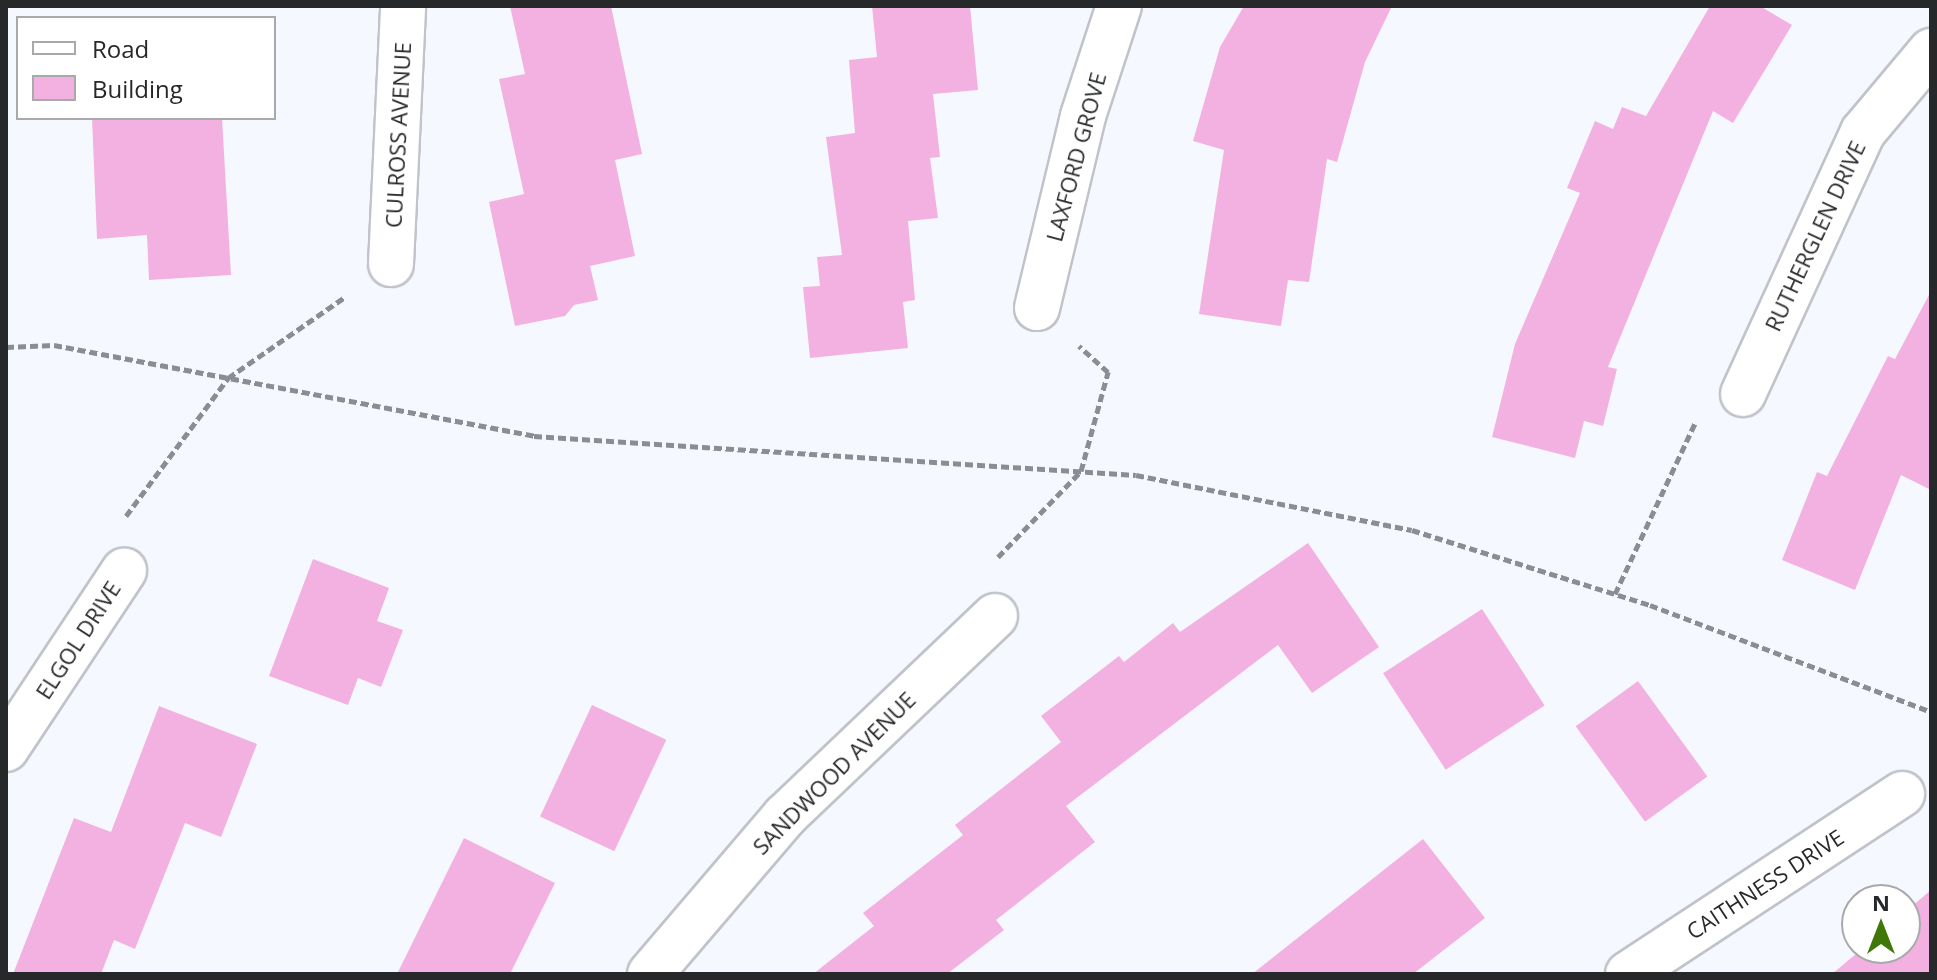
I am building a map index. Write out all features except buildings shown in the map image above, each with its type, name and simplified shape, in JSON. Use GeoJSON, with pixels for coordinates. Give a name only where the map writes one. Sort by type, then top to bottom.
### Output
{"type":"FeatureCollection","features":[{"type":"Feature","properties":{"kind":"street","name":"CULROSS AVENUE"},"geometry":{"type":"LineString","coordinates":[[391,264],[403,6]]}},
{"type":"Feature","properties":{"kind":"street","name":"LAXFORD GROVE"},"geometry":{"type":"LineString","coordinates":[[1037,308],[1083,116],[1119,6]]}},
{"type":"Feature","properties":{"kind":"street","name":"RUTHERGLEN DRIVE"},"geometry":{"type":"LineString","coordinates":[[1743,394],[1863,132],[1931,51]]}},
{"type":"Feature","properties":{"kind":"street","name":"ELGOL DRIVE"},"geometry":{"type":"LineString","coordinates":[[6,749],[124,571]]}},
{"type":"Feature","properties":{"kind":"street","name":"SANDWOOD AVENUE"},"geometry":{"type":"LineString","coordinates":[[650,974],[785,816],[995,616]]}},
{"type":"Feature","properties":{"kind":"street","name":"CAITHNESS DRIVE"},"geometry":{"type":"LineString","coordinates":[[1628,974],[1902,794]]}},
{"type":"Feature","properties":{"kind":"path"},"geometry":{"type":"LineString","coordinates":[[124,571],[120,524],[228,378],[391,264]]}},
{"type":"Feature","properties":{"kind":"path"},"geometry":{"type":"LineString","coordinates":[[995,616],[972,584],[1081,471],[1108,372],[1037,308]]}},
{"type":"Feature","properties":{"kind":"path"},"geometry":{"type":"LineString","coordinates":[[6,347],[54,345],[534,436],[1136,475],[1412,530],[1615,594],[1931,712]]}},
{"type":"Feature","properties":{"kind":"path"},"geometry":{"type":"LineString","coordinates":[[1615,594],[1689,427],[1743,394]]}}]}
